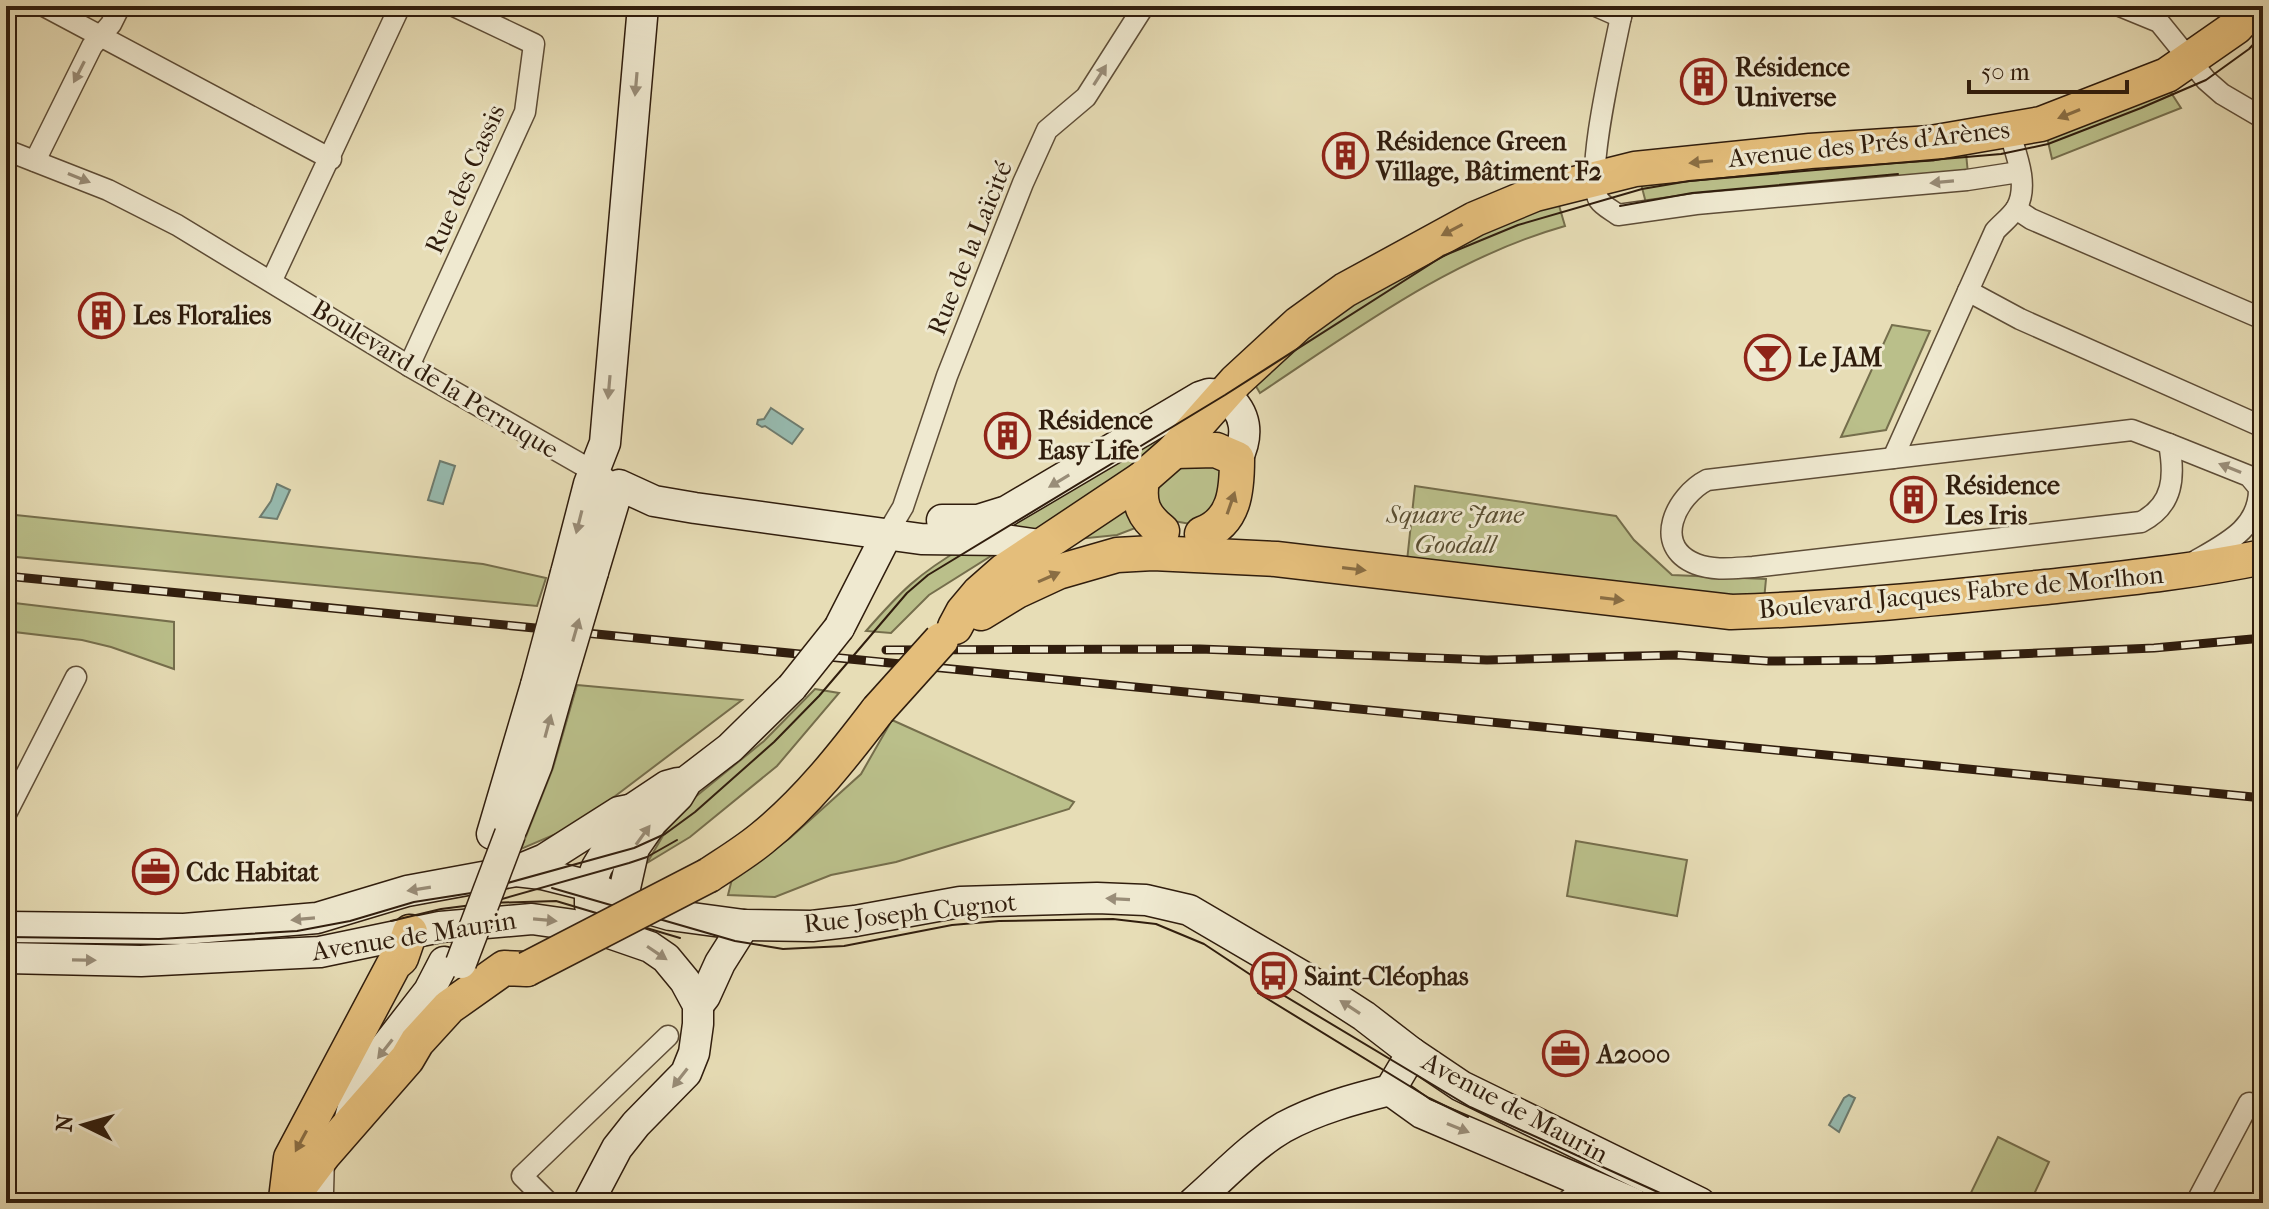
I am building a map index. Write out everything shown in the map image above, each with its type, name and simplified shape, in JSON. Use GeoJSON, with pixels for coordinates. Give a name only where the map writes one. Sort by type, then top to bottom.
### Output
{"type":"FeatureCollection","features":[{"type":"Feature","properties":{"kind":"main road","name":"Avenue des Prés d'Arènes"},"geometry":{"type":"LineString","coordinates":[[948,634],[979,593],[1040,545],[1142,479],[1174,451],[1236,381],[1298,324],[1345,290],[1475,219],[1535,194],[1635,169],[1810,151],[1931,143],[2050,121],[2167,75],[2236,27],[2255,6]]}},
{"type":"Feature","properties":{"kind":"main road"},"geometry":{"type":"LineString","coordinates":[[1174,451],[1216,450],[1237,459],[1236,489],[1230,510],[1213,530],[1202,534]]}},
{"type":"Feature","properties":{"kind":"main road"},"geometry":{"type":"LineString","coordinates":[[1142,479],[1141,510],[1162,531]]}},
{"type":"Feature","properties":{"kind":"main road","name":"Boulevard Jacques Fabre de Morlhon"},"geometry":{"type":"LineString","coordinates":[[1040,545],[1103,541],[1162,531],[1202,534],[1276,559]]}},
{"type":"Feature","properties":{"kind":"main road","name":"Boulevard Jacques Fabre de Morlhon"},"geometry":{"type":"LineString","coordinates":[[948,634],[1017,591],[1090,561],[1117,555],[1153,553],[1276,559],[1731,612],[1800,610],[1917,600],[2176,572],[2263,557]]}},
{"type":"Feature","properties":{"kind":"main road"},"geometry":{"type":"LineString","coordinates":[[286,1203],[348,1126],[418,1056],[493,988],[504,968],[527,969],[709,875],[760,841],[838,762],[878,710],[948,634]]}},
{"type":"Feature","properties":{"kind":"main road"},"geometry":{"type":"LineString","coordinates":[[286,1203],[291,1158],[332,1084],[396,945]]}},
{"type":"Feature","properties":{"kind":"main road"},"geometry":{"type":"LineString","coordinates":[[418,1056],[417,1042],[449,1007],[493,988]]}},
{"type":"Feature","properties":{"kind":"street"},"geometry":{"type":"LineString","coordinates":[[44,6],[331,159]]}},
{"type":"Feature","properties":{"kind":"street"},"geometry":{"type":"LineString","coordinates":[[35,161],[92,46],[120,6]]}},
{"type":"Feature","properties":{"kind":"street","name":"Rue des Cassis"},"geometry":{"type":"LineString","coordinates":[[409,366],[525,112],[529,85],[534,44],[454,6]]}},
{"type":"Feature","properties":{"kind":"street"},"geometry":{"type":"LineString","coordinates":[[449,1007],[453,962],[501,834],[537,765],[547,686],[606,478],[605,443],[643,6]]}},
{"type":"Feature","properties":{"kind":"street","name":"Rue de la Laïcité"},"geometry":{"type":"LineString","coordinates":[[887,534],[903,507],[947,376],[1047,130],[1086,97],[1144,6]]}},
{"type":"Feature","properties":{"kind":"street"},"geometry":{"type":"LineString","coordinates":[[1594,178],[1622,12],[1596,6]]}},
{"type":"Feature","properties":{"kind":"street"},"geometry":{"type":"LineString","coordinates":[[2120,6],[2159,22],[2189,60],[2222,94],[2263,118]]}},
{"type":"Feature","properties":{"kind":"street"},"geometry":{"type":"LineString","coordinates":[[272,280],[331,159],[396,7]]}},
{"type":"Feature","properties":{"kind":"street"},"geometry":{"type":"LineString","coordinates":[[1893,458],[1995,231],[2016,209],[2021,194],[2009,131]]}},
{"type":"Feature","properties":{"kind":"street","name":"Boulevard de la Perruque"},"geometry":{"type":"LineString","coordinates":[[6,150],[108,190],[177,225],[409,366],[606,478],[654,501],[887,534]]}},
{"type":"Feature","properties":{"kind":"street","name":"Avenue des Prés d'Arènes"},"geometry":{"type":"LineString","coordinates":[[1594,178],[1599,200],[1624,217],[1696,204],[1967,180],[2019,172]]}},
{"type":"Feature","properties":{"kind":"street"},"geometry":{"type":"LineString","coordinates":[[2016,209],[2031,219],[2263,319]]}},
{"type":"Feature","properties":{"kind":"street"},"geometry":{"type":"LineString","coordinates":[[1968,291],[2020,319],[2263,427]]}},
{"type":"Feature","properties":{"kind":"street"},"geometry":{"type":"LineString","coordinates":[[631,810],[602,857],[590,886],[590,911],[595,928],[610,917],[622,901],[634,848],[652,822],[678,796],[687,781],[730,748],[792,687],[839,628],[887,534],[912,520],[978,520],[993,517],[1209,394],[1225,395],[1242,413],[1246,436],[1237,459]]}},
{"type":"Feature","properties":{"kind":"street"},"geometry":{"type":"LineString","coordinates":[[2169,444],[2174,469],[2171,486],[2164,503],[2141,522],[1720,569],[1698,565],[1681,553],[1671,533],[1673,517],[1686,496],[1707,480],[2132,430],[2169,444],[2249,476],[2259,488],[2257,512],[2248,524],[2226,544],[2176,572]]}},
{"type":"Feature","properties":{"kind":"street","name":"Boulevard Jacques Fabre de Morlhon"},"geometry":{"type":"LineString","coordinates":[[887,534],[921,539],[1005,540],[1040,545]]}},
{"type":"Feature","properties":{"kind":"street"},"geometry":{"type":"LineString","coordinates":[[6,814],[76,677]]}},
{"type":"Feature","properties":{"kind":"street"},"geometry":{"type":"LineString","coordinates":[[516,871],[545,859],[667,786],[687,781]]}},
{"type":"Feature","properties":{"kind":"street","name":"Avenue de Maurin"},"geometry":{"type":"LineString","coordinates":[[6,927],[184,929],[317,918],[407,891],[516,871],[590,886],[622,901],[670,915],[744,925]]}},
{"type":"Feature","properties":{"kind":"street","name":"Rue Joseph Cugnot"},"geometry":{"type":"LineString","coordinates":[[744,925],[826,924],[960,902],[1097,898],[1146,900],[1189,910],[1307,979],[1364,1016],[1412,1053]]}},
{"type":"Feature","properties":{"kind":"street","name":"Avenue de Maurin"},"geometry":{"type":"LineString","coordinates":[[6,958],[141,961],[320,952],[396,945],[532,919],[595,928],[650,947],[666,958],[685,981],[698,1005]]}},
{"type":"Feature","properties":{"kind":"street"},"geometry":{"type":"LineString","coordinates":[[588,1203],[603,1169],[617,1148],[686,1073],[696,1046],[698,1005],[744,925]]}},
{"type":"Feature","properties":{"kind":"street"},"geometry":{"type":"LineString","coordinates":[[348,1126],[360,1080],[453,962]]}},
{"type":"Feature","properties":{"kind":"street"},"geometry":{"type":"LineString","coordinates":[[549,1203],[522,1176],[668,1036]]}},
{"type":"Feature","properties":{"kind":"street","name":"Avenue de Maurin"},"geometry":{"type":"LineString","coordinates":[[1193,1203],[1282,1128],[1314,1112],[1390,1090],[1412,1053],[1461,1086],[1700,1203]]}},
{"type":"Feature","properties":{"kind":"street","name":"Avenue de Maurin"},"geometry":{"type":"LineString","coordinates":[[1390,1090],[1422,1113],[1633,1203]]}},
{"type":"Feature","properties":{"kind":"street"},"geometry":{"type":"LineString","coordinates":[[2196,1203],[2249,1103]]}},
{"type":"Feature","properties":{"kind":"street"},"geometry":{"type":"LineString","coordinates":[[316,1203],[323,1192],[324,1154]]}},
{"type":"Feature","properties":{"kind":"street"},"geometry":{"type":"LineString","coordinates":[[1565,1203],[1589,1182]]}},
{"type":"Feature","properties":{"kind":"green space"},"geometry":{"type":"Polygon","coordinates":[[[2168,88],[2181,108],[2052,159],[2046,133],[2168,88]]]}},
{"type":"Feature","properties":{"kind":"green space"},"geometry":{"type":"Polygon","coordinates":[[[1966,153],[1968,174],[1647,207],[1640,180],[1966,153]]]}},
{"type":"Feature","properties":{"kind":"green space"},"geometry":{"type":"Polygon","coordinates":[[[1558,202],[1565,226],[1483,256],[1445,276],[1370,320],[1260,393],[1254,383],[1310,328],[1443,248],[1558,202]]]}},
{"type":"Feature","properties":{"kind":"green space"},"geometry":{"type":"Polygon","coordinates":[[[1892,325],[1930,331],[1886,430],[1841,437],[1892,325]]]}},
{"type":"Feature","properties":{"kind":"green space"},"geometry":{"type":"Polygon","coordinates":[[[1198,404],[1153,455],[1031,534],[984,532],[1198,404]]]}},
{"type":"Feature","properties":{"kind":"green space"},"geometry":{"type":"Polygon","coordinates":[[[1182,464],[1214,464],[1222,474],[1226,493],[1196,525],[1168,520],[1156,504],[1157,488],[1182,464]]]}},
{"type":"Feature","properties":{"kind":"green space","name":"Square Jane Goodall"},"geometry":{"type":"Polygon","coordinates":[[[1415,486],[1616,516],[1634,540],[1672,575],[1766,579],[1764,600],[1407,561],[1415,486]]]}},
{"type":"Feature","properties":{"kind":"green space"},"geometry":{"type":"Polygon","coordinates":[[[1127,502],[1138,527],[1117,535],[1078,539],[1127,502]]]}},
{"type":"Feature","properties":{"kind":"green space"},"geometry":{"type":"Polygon","coordinates":[[[6,514],[483,564],[546,578],[537,606],[6,556],[6,514]]]}},
{"type":"Feature","properties":{"kind":"green space"},"geometry":{"type":"Polygon","coordinates":[[[964,547],[1002,549],[929,595],[891,633],[866,631],[911,584],[964,547]]]}},
{"type":"Feature","properties":{"kind":"green space"},"geometry":{"type":"Polygon","coordinates":[[[6,602],[174,622],[174,669],[82,640],[6,631],[6,602]]]}},
{"type":"Feature","properties":{"kind":"green space"},"geometry":{"type":"Polygon","coordinates":[[[577,685],[742,700],[577,825],[521,849],[553,768],[577,685]]]}},
{"type":"Feature","properties":{"kind":"green space"},"geometry":{"type":"Polygon","coordinates":[[[815,689],[839,693],[777,766],[690,837],[647,863],[671,822],[689,802],[764,741],[815,689]]]}},
{"type":"Feature","properties":{"kind":"green space"},"geometry":{"type":"Polygon","coordinates":[[[892,720],[1074,802],[1069,809],[896,862],[831,875],[775,897],[728,895],[732,879],[790,838],[861,774],[892,720]]]}},
{"type":"Feature","properties":{"kind":"green space"},"geometry":{"type":"Polygon","coordinates":[[[1576,841],[1687,860],[1677,916],[1567,896],[1576,841]]]}},
{"type":"Feature","properties":{"kind":"green space"},"geometry":{"type":"Polygon","coordinates":[[[1998,1137],[2049,1162],[2030,1203],[1966,1203],[1998,1137]]]}},
{"type":"Feature","properties":{"kind":"water"},"geometry":{"type":"Polygon","coordinates":[[[771,408],[803,429],[792,444],[757,424],[771,408]]]}},
{"type":"Feature","properties":{"kind":"water"},"geometry":{"type":"Polygon","coordinates":[[[440,461],[455,466],[443,504],[428,500],[440,461]]]}},
{"type":"Feature","properties":{"kind":"water"},"geometry":{"type":"Polygon","coordinates":[[[277,484],[290,490],[277,519],[260,517],[271,501],[277,484]]]}},
{"type":"Feature","properties":{"kind":"water"},"geometry":{"type":"Polygon","coordinates":[[[1849,1095],[1855,1098],[1839,1132],[1829,1125],[1844,1098],[1849,1095]]]}},
{"type":"Feature","properties":{"kind":"tram line"},"geometry":{"type":"LineString","coordinates":[[475,892],[634,848],[665,834],[695,812],[774,742],[819,696],[907,593],[928,575],[1225,395],[1443,256],[1518,225],[1642,189],[1689,181],[2001,154],[2048,144],[2206,80],[2249,49],[2263,34]]}},
{"type":"Feature","properties":{"kind":"tram line"},"geometry":{"type":"LineString","coordinates":[[1620,206],[1692,193],[1898,174]]}},
{"type":"Feature","properties":{"kind":"tram line"},"geometry":{"type":"LineString","coordinates":[[488,903],[629,863],[677,840]]}},
{"type":"Feature","properties":{"kind":"tram line"},"geometry":{"type":"LineString","coordinates":[[552,888],[735,941],[783,949],[844,946],[952,925],[999,921],[1113,919],[1156,924],[1204,944],[1263,983],[1470,1107],[1682,1203]]}},
{"type":"Feature","properties":{"kind":"tram line"},"geometry":{"type":"LineString","coordinates":[[6,937],[159,939],[297,931],[350,921],[414,902],[484,891]]}},
{"type":"Feature","properties":{"kind":"tram line"},"geometry":{"type":"LineString","coordinates":[[391,921],[441,909],[488,903],[556,901],[680,938]]}},
{"type":"Feature","properties":{"kind":"tram line"},"geometry":{"type":"LineString","coordinates":[[1258,993],[1429,1098],[1468,1117]]}},
{"type":"Feature","properties":{"kind":"railway"},"geometry":{"type":"LineString","coordinates":[[6,576],[2263,798]]}},
{"type":"Feature","properties":{"kind":"railway"},"geometry":{"type":"LineString","coordinates":[[886,650],[1200,649],[1487,660],[1677,655],[1768,661],[1875,660],[2154,648],[2263,638]]}},
{"type":"Feature","properties":{"kind":"place","name":"Résidence Universe"},"geometry":{"type":"Point","coordinates":[1704,82]}},
{"type":"Feature","properties":{"kind":"place","name":"Résidence Green Village, Bâtiment F2"},"geometry":{"type":"Point","coordinates":[1345,156]}},
{"type":"Feature","properties":{"kind":"place","name":"Les Floralies"},"geometry":{"type":"Point","coordinates":[102,315]}},
{"type":"Feature","properties":{"kind":"place","name":"Le JAM"},"geometry":{"type":"Point","coordinates":[1767,357]}},
{"type":"Feature","properties":{"kind":"place","name":"Résidence Easy Life"},"geometry":{"type":"Point","coordinates":[1007,435]}},
{"type":"Feature","properties":{"kind":"place","name":"Résidence Les Iris"},"geometry":{"type":"Point","coordinates":[1914,500]}},
{"type":"Feature","properties":{"kind":"place","name":"Cdc Habitat"},"geometry":{"type":"Point","coordinates":[155,872]}},
{"type":"Feature","properties":{"kind":"place","name":"Saint-Cléophas"},"geometry":{"type":"Point","coordinates":[1273,976]}},
{"type":"Feature","properties":{"kind":"place","name":"A2000"},"geometry":{"type":"Point","coordinates":[1566,1054]}}]}
